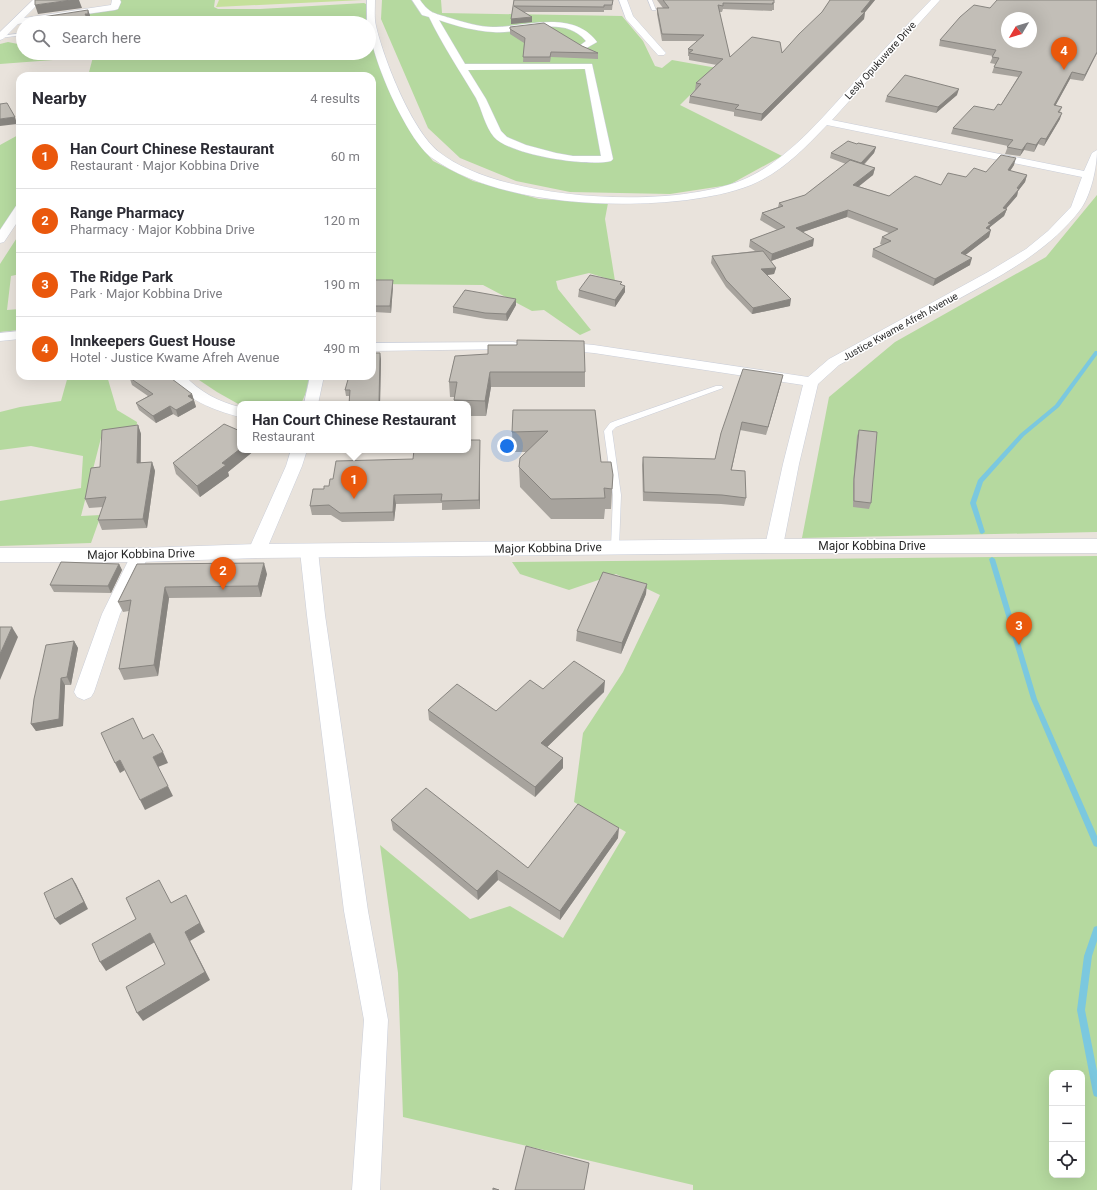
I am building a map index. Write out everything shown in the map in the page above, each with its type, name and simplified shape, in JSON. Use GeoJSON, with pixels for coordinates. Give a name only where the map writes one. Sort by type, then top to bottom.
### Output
{"type":"FeatureCollection","features":[{"type":"Feature","properties":{"kind":"street"},"geometry":{"type":"LineString","coordinates":[[22,16],[38,0]]}},
{"type":"Feature","properties":{"kind":"street"},"geometry":{"type":"LineString","coordinates":[[56,16],[110,8],[115,6],[117,2],[116,0]]}},
{"type":"Feature","properties":{"kind":"street","name":"Lesly Opukuware Drive"},"geometry":{"type":"LineString","coordinates":[[371,0],[371,16]]}},
{"type":"Feature","properties":{"kind":"street"},"geometry":{"type":"LineString","coordinates":[[416,0],[425,13],[457,23],[494,30],[544,24],[571,27],[584,33],[592,42],[583,47]]}},
{"type":"Feature","properties":{"kind":"street"},"geometry":{"type":"LineString","coordinates":[[623,0],[629,17],[661,53]]}},
{"type":"Feature","properties":{"kind":"street","name":"Lesly Opukuware Drive"},"geometry":{"type":"LineString","coordinates":[[376,40],[405,113],[424,144],[435,154],[463,172],[498,184],[545,195],[595,200],[665,198],[714,192],[739,185],[775,168],[826,122],[897,41],[936,0]]}},
{"type":"Feature","properties":{"kind":"street"},"geometry":{"type":"LineString","coordinates":[[432,15],[461,67],[482,100],[498,135],[513,143],[539,152],[573,159],[607,159],[589,66],[461,67]]}},
{"type":"Feature","properties":{"kind":"street"},"geometry":{"type":"LineString","coordinates":[[0,37],[16,22]]}},
{"type":"Feature","properties":{"kind":"street"},"geometry":{"type":"LineString","coordinates":[[826,122],[1088,175]]}},
{"type":"Feature","properties":{"kind":"street","name":"Justice Kwame Afreh Avenue"},"geometry":{"type":"LineString","coordinates":[[811,382],[834,362],[993,275],[1030,252],[1052,234],[1076,208],[1097,153]]}},
{"type":"Feature","properties":{"kind":"street"},"geometry":{"type":"LineString","coordinates":[[0,239],[16,215]]}},
{"type":"Feature","properties":{"kind":"street"},"geometry":{"type":"LineString","coordinates":[[0,337],[16,335]]}},
{"type":"Feature","properties":{"kind":"street"},"geometry":{"type":"LineString","coordinates":[[376,347],[523,346]]}},
{"type":"Feature","properties":{"kind":"street"},"geometry":{"type":"LineString","coordinates":[[547,346],[594,349],[811,382],[791,464],[774,546]]}},
{"type":"Feature","properties":{"kind":"street"},"geometry":{"type":"LineString","coordinates":[[180,380],[199,396],[216,405],[237,411]]}},
{"type":"Feature","properties":{"kind":"street"},"geometry":{"type":"LineString","coordinates":[[312,401],[316,380]]}},
{"type":"Feature","properties":{"kind":"street"},"geometry":{"type":"LineString","coordinates":[[257,552],[294,466],[298,453]]}},
{"type":"Feature","properties":{"kind":"street","name":"Major Kobbina Drive"},"geometry":{"type":"LineString","coordinates":[[0,555],[140,555],[309,551],[774,546],[1097,546]]}},
{"type":"Feature","properties":{"kind":"street"},"geometry":{"type":"LineString","coordinates":[[309,551],[318,631],[356,911],[376,1020],[366,1190]]}},
{"type":"Feature","properties":{"kind":"street"},"geometry":{"type":"LineString","coordinates":[[84,692],[111,614],[140,555]]}},
{"type":"Feature","properties":{"kind":"lane"},"geometry":{"type":"LineString","coordinates":[[650,0],[654,10]]}},
{"type":"Feature","properties":{"kind":"lane"},"geometry":{"type":"LineString","coordinates":[[0,37],[16,35]]}},
{"type":"Feature","properties":{"kind":"lane"},"geometry":{"type":"LineString","coordinates":[[615,548],[617,495],[614,462],[608,431],[618,423],[719,388]]}},
{"type":"Feature","properties":{"kind":"green space"},"geometry":{"type":"Polygon","coordinates":[[[119,0],[215,0],[214,7],[218,9],[260,9],[364,3],[366,4],[367,16],[71,16],[116,9],[119,0]]]}},
{"type":"Feature","properties":{"kind":"green space"},"geometry":{"type":"Polygon","coordinates":[[[219,0],[363,0],[216,7],[219,0]]]}},
{"type":"Feature","properties":{"kind":"green space"},"geometry":{"type":"Polygon","coordinates":[[[382,0],[441,0],[442,13],[622,16],[643,41],[655,66],[662,68],[672,60],[717,68],[680,105],[782,156],[729,185],[670,194],[570,192],[516,181],[460,158],[428,128],[381,19],[382,0]]]}},
{"type":"Feature","properties":{"kind":"green space"},"geometry":{"type":"Polygon","coordinates":[[[8,42],[16,44],[16,60],[53,60],[0,64],[0,44],[8,42]]]}},
{"type":"Feature","properties":{"kind":"green space"},"geometry":{"type":"Polygon","coordinates":[[[376,53],[414,138],[433,161],[473,181],[539,199],[608,203],[605,219],[615,281],[589,273],[556,281],[558,289],[591,330],[580,335],[544,310],[532,311],[483,285],[376,284],[376,72],[89,72],[92,60],[376,60],[376,53]]]}},
{"type":"Feature","properties":{"kind":"green space"},"geometry":{"type":"Polygon","coordinates":[[[16,136],[16,209],[0,232],[0,145],[16,136]]]}},
{"type":"Feature","properties":{"kind":"green space"},"geometry":{"type":"Polygon","coordinates":[[[1097,195],[1097,532],[802,538],[829,397],[895,342],[1046,257],[1097,195]]]}},
{"type":"Feature","properties":{"kind":"green space"},"geometry":{"type":"Polygon","coordinates":[[[16,239],[16,275],[11,276],[7,310],[16,309],[16,330],[0,332],[0,264],[16,239]]]}},
{"type":"Feature","properties":{"kind":"green space"},"geometry":{"type":"Polygon","coordinates":[[[67,380],[108,380],[117,410],[137,422],[136,431],[102,434],[81,516],[101,515],[91,543],[0,546],[0,501],[81,488],[83,456],[31,446],[0,450],[0,412],[20,407],[61,401],[67,380]]]}},
{"type":"Feature","properties":{"kind":"green space"},"geometry":{"type":"Polygon","coordinates":[[[199,380],[311,380],[302,401],[237,401],[237,403],[199,380]]]}},
{"type":"Feature","properties":{"kind":"green space"},"geometry":{"type":"Polygon","coordinates":[[[1097,556],[1097,1190],[693,1190],[693,1185],[403,1117],[398,973],[380,845],[470,919],[510,906],[563,938],[626,832],[574,802],[583,733],[623,672],[660,595],[616,574],[569,590],[520,574],[512,562],[1097,556]]]}},
{"type":"Feature","properties":{"kind":"building"},"geometry":{"type":"Polygon","coordinates":[[[35,0],[71,0],[35,5],[35,0]]]}},
{"type":"Feature","properties":{"kind":"building"},"geometry":{"type":"Polygon","coordinates":[[[514,0],[613,0],[612,5],[604,5],[604,7],[514,6],[532,17],[511,19],[514,0]]]}},
{"type":"Feature","properties":{"kind":"building"},"geometry":{"type":"Polygon","coordinates":[[[663,0],[774,0],[774,3],[772,3],[773,4],[723,3],[723,6],[718,5],[730,57],[752,37],[780,42],[782,53],[822,12],[830,0],[871,0],[861,12],[865,12],[762,114],[735,109],[739,105],[690,96],[701,84],[696,83],[723,59],[689,53],[693,50],[688,49],[704,35],[662,34],[657,8],[669,8],[663,0]]]}},
{"type":"Feature","properties":{"kind":"building"},"geometry":{"type":"Polygon","coordinates":[[[997,0],[1097,0],[1097,52],[1085,75],[1072,72],[1054,105],[1062,107],[1058,112],[1062,113],[1046,139],[1041,138],[1036,145],[1027,143],[1022,150],[1007,147],[1013,140],[953,128],[974,106],[994,110],[998,104],[1001,105],[1022,72],[994,67],[999,58],[992,57],[996,50],[940,40],[960,17],[974,5],[990,8],[997,0]]]}},
{"type":"Feature","properties":{"kind":"building"},"geometry":{"type":"Polygon","coordinates":[[[88,10],[88,14],[85,14],[86,16],[49,16],[88,10]]]}},
{"type":"Feature","properties":{"kind":"building"},"geometry":{"type":"Polygon","coordinates":[[[544,23],[582,46],[598,53],[551,52],[550,57],[523,57],[525,38],[510,29],[510,27],[544,23]]]}},
{"type":"Feature","properties":{"kind":"building"},"geometry":{"type":"Polygon","coordinates":[[[905,75],[959,89],[938,107],[887,96],[905,75]]]}},
{"type":"Feature","properties":{"kind":"building"},"geometry":{"type":"Polygon","coordinates":[[[7,103],[15,117],[0,119],[0,104],[7,103]]]}},
{"type":"Feature","properties":{"kind":"building"},"geometry":{"type":"Polygon","coordinates":[[[848,141],[876,147],[861,163],[831,153],[848,141]]]}},
{"type":"Feature","properties":{"kind":"building"},"geometry":{"type":"Polygon","coordinates":[[[1001,155],[1016,158],[1008,170],[1027,175],[1017,188],[1019,189],[1003,208],[1007,209],[988,223],[991,224],[986,228],[991,230],[961,253],[972,258],[935,279],[873,249],[891,241],[882,237],[898,229],[848,210],[796,228],[814,239],[772,254],[750,240],[785,227],[762,213],[783,206],[779,203],[805,195],[850,160],[875,168],[853,185],[889,196],[915,176],[941,185],[948,173],[966,177],[974,168],[986,172],[1001,155]]]}},
{"type":"Feature","properties":{"kind":"building"},"geometry":{"type":"Polygon","coordinates":[[[763,251],[776,268],[761,269],[791,299],[753,308],[726,280],[712,256],[763,251]]]}},
{"type":"Feature","properties":{"kind":"building"},"geometry":{"type":"Polygon","coordinates":[[[590,275],[622,282],[620,284],[625,286],[615,300],[579,290],[590,275]]]}},
{"type":"Feature","properties":{"kind":"building"},"geometry":{"type":"Polygon","coordinates":[[[376,280],[393,280],[390,306],[376,306],[376,280]]]}},
{"type":"Feature","properties":{"kind":"building"},"geometry":{"type":"Polygon","coordinates":[[[465,290],[516,299],[506,314],[485,313],[453,307],[465,290]]]}},
{"type":"Feature","properties":{"kind":"building"},"geometry":{"type":"Polygon","coordinates":[[[517,340],[584,341],[585,372],[490,372],[485,401],[454,400],[457,382],[449,382],[455,356],[488,354],[488,345],[517,345],[517,340]]]}},
{"type":"Feature","properties":{"kind":"building"},"geometry":{"type":"Polygon","coordinates":[[[376,353],[380,353],[379,401],[349,401],[350,390],[345,390],[348,380],[376,380],[376,353]]]}},
{"type":"Feature","properties":{"kind":"building"},"geometry":{"type":"Polygon","coordinates":[[[743,369],[783,375],[768,427],[742,422],[731,470],[745,471],[746,498],[722,495],[644,492],[643,457],[715,459],[721,433],[743,369]]]}},
{"type":"Feature","properties":{"kind":"building"},"geometry":{"type":"Polygon","coordinates":[[[133,380],[173,380],[192,394],[188,396],[194,400],[176,410],[170,406],[153,416],[136,403],[153,394],[133,380]]]}},
{"type":"Feature","properties":{"kind":"building"},"geometry":{"type":"Polygon","coordinates":[[[513,410],[595,410],[601,462],[611,462],[613,475],[612,489],[604,488],[605,498],[551,499],[519,467],[520,458],[548,431],[512,432],[513,410]]]}},
{"type":"Feature","properties":{"kind":"building"},"geometry":{"type":"Polygon","coordinates":[[[224,424],[237,430],[237,451],[222,463],[226,465],[197,486],[173,463],[224,424]]]}},
{"type":"Feature","properties":{"kind":"building"},"geometry":{"type":"Polygon","coordinates":[[[138,425],[137,463],[152,462],[143,519],[98,520],[106,497],[85,499],[91,468],[100,467],[102,430],[138,425]]]}},
{"type":"Feature","properties":{"kind":"building"},"geometry":{"type":"Polygon","coordinates":[[[859,430],[877,432],[871,503],[854,501],[854,479],[859,430]]]}},
{"type":"Feature","properties":{"kind":"building"},"geometry":{"type":"Polygon","coordinates":[[[471,440],[480,440],[479,500],[441,501],[442,494],[394,495],[393,512],[340,513],[329,505],[310,506],[313,489],[324,489],[324,486],[329,486],[330,479],[333,479],[336,461],[413,459],[414,453],[471,453],[471,440]]]}},
{"type":"Feature","properties":{"kind":"building"},"geometry":{"type":"Polygon","coordinates":[[[61,562],[119,564],[108,586],[50,585],[61,562]]]}},
{"type":"Feature","properties":{"kind":"building"},"geometry":{"type":"Polygon","coordinates":[[[264,563],[258,586],[165,587],[154,665],[119,669],[131,600],[118,602],[137,564],[264,563]]]}},
{"type":"Feature","properties":{"kind":"building"},"geometry":{"type":"Polygon","coordinates":[[[603,572],[647,584],[622,643],[577,631],[603,572]]]}},
{"type":"Feature","properties":{"kind":"building"},"geometry":{"type":"Polygon","coordinates":[[[0,627],[12,627],[0,654],[0,627]]]}},
{"type":"Feature","properties":{"kind":"building"},"geometry":{"type":"Polygon","coordinates":[[[74,641],[67,677],[61,678],[59,719],[31,724],[34,699],[46,645],[74,641]]]}},
{"type":"Feature","properties":{"kind":"building"},"geometry":{"type":"Polygon","coordinates":[[[574,661],[605,681],[541,743],[563,758],[535,787],[428,710],[457,684],[496,711],[530,680],[543,689],[574,661]]]}},
{"type":"Feature","properties":{"kind":"building"},"geometry":{"type":"Polygon","coordinates":[[[133,718],[143,739],[153,734],[163,752],[153,757],[168,786],[140,800],[120,760],[115,763],[101,733],[133,718]]]}},
{"type":"Feature","properties":{"kind":"building"},"geometry":{"type":"Polygon","coordinates":[[[426,788],[528,868],[578,804],[619,828],[560,911],[497,870],[477,891],[391,820],[426,788]]]}},
{"type":"Feature","properties":{"kind":"building"},"geometry":{"type":"Polygon","coordinates":[[[72,878],[84,902],[55,919],[44,893],[72,878]]]}},
{"type":"Feature","properties":{"kind":"building"},"geometry":{"type":"Polygon","coordinates":[[[159,880],[171,903],[186,895],[200,923],[185,932],[205,972],[137,1013],[126,987],[165,964],[150,933],[100,962],[92,944],[136,919],[126,898],[159,880]]]}},
{"type":"Feature","properties":{"kind":"building"},"geometry":{"type":"Polygon","coordinates":[[[526,1146],[589,1163],[584,1190],[515,1190],[526,1146]]]}},
{"type":"Feature","properties":{"kind":"waterway"},"geometry":{"type":"LineString","coordinates":[[982,532],[973,503],[980,481],[1022,435],[1057,406],[1097,352]]}},
{"type":"Feature","properties":{"kind":"waterway"},"geometry":{"type":"LineString","coordinates":[[992,559],[1034,699],[1097,844]]}},
{"type":"Feature","properties":{"kind":"waterway"},"geometry":{"type":"LineString","coordinates":[[1097,930],[1088,956],[1081,1010],[1097,1093]]}},
{"type":"Feature","properties":{"kind":"place","name":"Innkeepers Guest House"},"geometry":{"type":"Point","coordinates":[1064,70]}},
{"type":"Feature","properties":{"kind":"place","name":"Han Court Chinese Restaurant"},"geometry":{"type":"Point","coordinates":[354,499]}},
{"type":"Feature","properties":{"kind":"place","name":"Range Pharmacy"},"geometry":{"type":"Point","coordinates":[223,590]}},
{"type":"Feature","properties":{"kind":"place","name":"The Ridge Park"},"geometry":{"type":"Point","coordinates":[1019,645]}}]}
